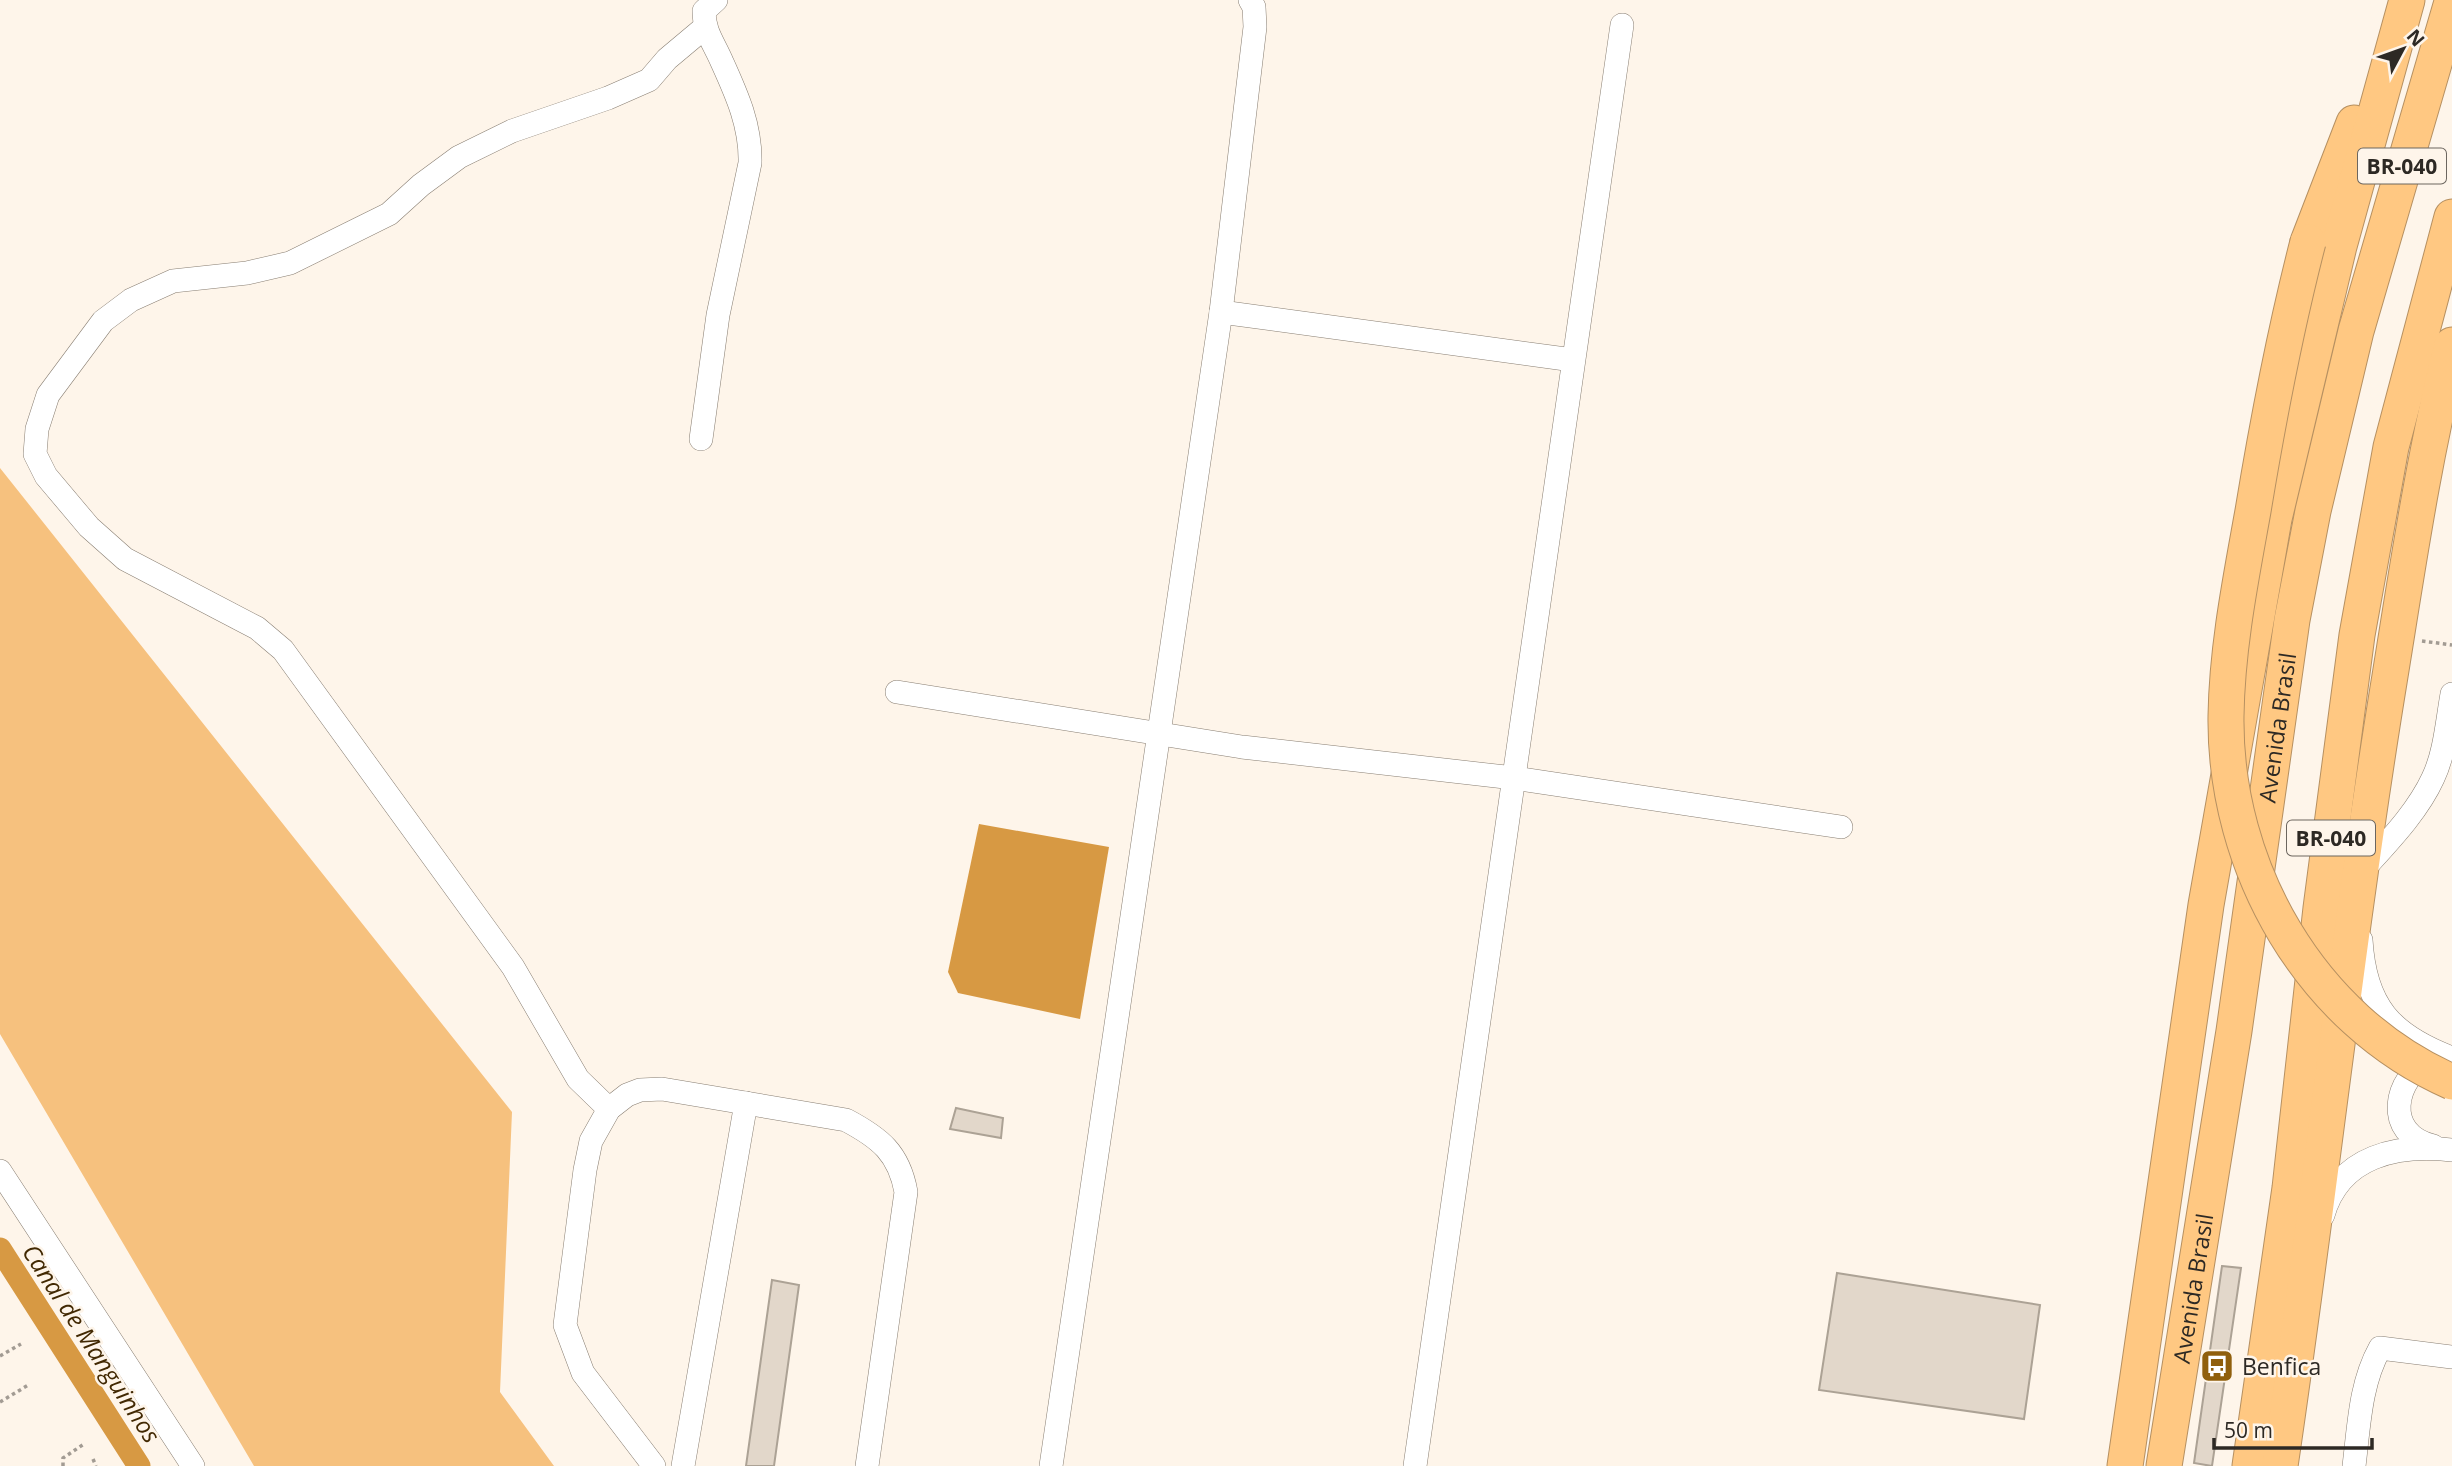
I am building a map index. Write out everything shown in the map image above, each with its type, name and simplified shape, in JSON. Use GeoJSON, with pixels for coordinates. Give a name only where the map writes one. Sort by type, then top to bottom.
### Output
{"type":"FeatureCollection","features":[{"type":"Feature","properties":{"kind":"highway"},"geometry":{"type":"LineString","coordinates":[[2405,0],[2308,242],[2275,384],[2236,608],[2226,715],[2231,790],[2242,837],[2264,893],[2285,933],[2337,1002],[2371,1031],[2428,1070],[2450,1065]]}},
{"type":"Feature","properties":{"kind":"highway","name":"Avenida Brasil"},"geometry":{"type":"LineString","coordinates":[[2125,1466],[2206,905],[2274,519],[2339,246],[2405,0]]}},
{"type":"Feature","properties":{"kind":"highway","name":"Avenida Brasil"},"geometry":{"type":"LineString","coordinates":[[2164,1466],[2204,1222],[2292,620],[2356,331],[2452,2]]}},
{"type":"Feature","properties":{"kind":"highway","name":"BR-040"},"geometry":{"type":"LineString","coordinates":[[2250,1466],[2290,1188],[2319,922],[2357,635],[2391,447],[2452,217]]}},
{"type":"Feature","properties":{"kind":"highway"},"geometry":{"type":"LineString","coordinates":[[2280,1466],[2310,1262],[2357,876],[2418,492],[2444,422],[2452,345]]}},
{"type":"Feature","properties":{"kind":"highway"},"geometry":{"type":"LineString","coordinates":[[2204,1222],[2206,905]]}},
{"type":"Feature","properties":{"kind":"street"},"geometry":{"type":"LineString","coordinates":[[701,439],[719,314],[750,163],[751,139],[733,89],[704,28],[704,11],[716,0]]}},
{"type":"Feature","properties":{"kind":"street"},"geometry":{"type":"LineString","coordinates":[[1051,1466],[1221,312],[1255,27],[1254,7],[1250,0]]}},
{"type":"Feature","properties":{"kind":"street"},"geometry":{"type":"LineString","coordinates":[[1415,1466],[1622,25]]}},
{"type":"Feature","properties":{"kind":"street"},"geometry":{"type":"LineString","coordinates":[[609,1109],[578,1079],[513,967],[283,650],[257,628],[125,559],[89,527],[46,476],[35,454],[37,429],[48,395],[103,321],[131,300],[173,281],[247,273],[290,263],[388,214],[421,184],[459,157],[512,131],[608,98],[649,80],[667,59],[704,28]]}},
{"type":"Feature","properties":{"kind":"street"},"geometry":{"type":"LineString","coordinates":[[1221,312],[1573,360]]}},
{"type":"Feature","properties":{"kind":"street"},"geometry":{"type":"LineString","coordinates":[[897,692],[1242,747],[1514,778],[1841,827]]}},
{"type":"Feature","properties":{"kind":"street"},"geometry":{"type":"LineString","coordinates":[[2450,1065],[2394,1026],[2379,1009],[2367,987],[2357,876],[2390,840],[2433,779],[2441,754],[2452,694]]}},
{"type":"Feature","properties":{"kind":"street"},"geometry":{"type":"LineString","coordinates":[[2449,1149],[2419,1143],[2407,1134],[2402,1123],[2400,1100],[2402,1089],[2415,1069],[2435,1057],[2450,1065]]}},
{"type":"Feature","properties":{"kind":"street"},"geometry":{"type":"LineString","coordinates":[[654,1466],[583,1373],[565,1325],[584,1170],[592,1141],[609,1109],[640,1090],[662,1089],[846,1120],[872,1134],[902,1168],[906,1192],[867,1466]]}},
{"type":"Feature","properties":{"kind":"street"},"geometry":{"type":"LineString","coordinates":[[683,1466],[746,1103]]}},
{"type":"Feature","properties":{"kind":"street"},"geometry":{"type":"LineString","coordinates":[[2310,1262],[2325,1208],[2337,1185],[2352,1170],[2388,1151],[2449,1149]]}},
{"type":"Feature","properties":{"kind":"street"},"geometry":{"type":"LineString","coordinates":[[0,1171],[193,1466]]}},
{"type":"Feature","properties":{"kind":"street"},"geometry":{"type":"LineString","coordinates":[[2354,1466],[2370,1366],[2380,1348],[2452,1357]]}},
{"type":"Feature","properties":{"kind":"path"},"geometry":{"type":"LineString","coordinates":[[0,1356],[21,1344]]}},
{"type":"Feature","properties":{"kind":"path"},"geometry":{"type":"LineString","coordinates":[[0,1402],[30,1384]]}},
{"type":"Feature","properties":{"kind":"path"},"geometry":{"type":"LineString","coordinates":[[63,1466],[63,1458],[84,1444]]}},
{"type":"Feature","properties":{"kind":"path"},"geometry":{"type":"LineString","coordinates":[[93,1459],[96,1466]]}},
{"type":"Feature","properties":{"kind":"shaded area"},"geometry":{"type":"Polygon","coordinates":[[[0,468],[512,1112],[500,1392],[554,1466],[254,1466],[0,1034],[0,468]]]}},
{"type":"Feature","properties":{"kind":"shaded area"},"geometry":{"type":"Polygon","coordinates":[[[979,824],[1109,847],[1080,1019],[958,993],[948,972],[979,824]]]}},
{"type":"Feature","properties":{"kind":"building"},"geometry":{"type":"Polygon","coordinates":[[[956,1108],[1003,1118],[1001,1138],[950,1129],[956,1108]]]}},
{"type":"Feature","properties":{"kind":"building","name":"Benfica"},"geometry":{"type":"Polygon","coordinates":[[[2222,1266],[2241,1268],[2212,1466],[2194,1463],[2222,1266]]]}},
{"type":"Feature","properties":{"kind":"building"},"geometry":{"type":"Polygon","coordinates":[[[1837,1273],[2040,1305],[2024,1419],[1819,1390],[1837,1273]]]}},
{"type":"Feature","properties":{"kind":"building"},"geometry":{"type":"Polygon","coordinates":[[[772,1280],[799,1285],[774,1466],[746,1466],[772,1280]]]}},
{"type":"Feature","properties":{"kind":"waterway","name":"Canal de Manguinhos"},"geometry":{"type":"LineString","coordinates":[[0,1249],[139,1466]]}},
{"type":"Feature","properties":{"kind":"place","name":"Benfica"},"geometry":{"type":"Point","coordinates":[2217,1366]}}]}
